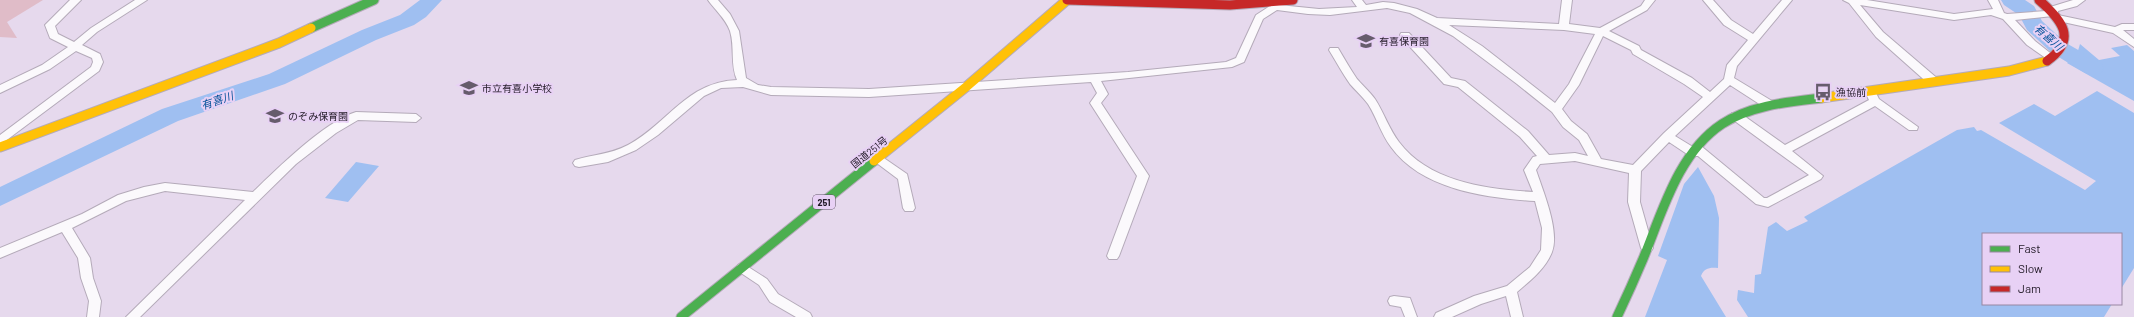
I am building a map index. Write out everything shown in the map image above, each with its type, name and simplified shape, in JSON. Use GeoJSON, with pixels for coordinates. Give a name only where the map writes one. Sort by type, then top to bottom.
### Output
{"type":"FeatureCollection","features":[{"type":"Feature","properties":{"kind":"main road"},"geometry":{"type":"LineString","coordinates":[[0,147],[279,43],[374,0]]}},
{"type":"Feature","properties":{"kind":"main road"},"geometry":{"type":"LineString","coordinates":[[1067,0],[1274,5],[1293,0]]}},
{"type":"Feature","properties":{"kind":"main road","name":"国道251号"},"geometry":{"type":"LineString","coordinates":[[681,317],[966,87],[1067,0]]}},
{"type":"Feature","properties":{"kind":"main road"},"geometry":{"type":"LineString","coordinates":[[1617,317],[1676,182],[1696,151],[1708,136],[1722,124],[1736,116],[1768,104],[1872,97],[1878,90],[2026,68],[2052,57],[2065,43],[2066,34],[2054,16],[2039,0]]}},
{"type":"Feature","properties":{"kind":"street"},"geometry":{"type":"LineString","coordinates":[[0,141],[95,69],[98,62],[96,56],[54,36],[50,25],[76,0]]}},
{"type":"Feature","properties":{"kind":"street"},"geometry":{"type":"LineString","coordinates":[[0,89],[46,67],[94,30],[142,0]]}},
{"type":"Feature","properties":{"kind":"street"},"geometry":{"type":"LineString","coordinates":[[713,0],[727,15],[736,36],[739,76],[744,83]]}},
{"type":"Feature","properties":{"kind":"street"},"geometry":{"type":"LineString","coordinates":[[1356,0],[1364,8]]}},
{"type":"Feature","properties":{"kind":"street"},"geometry":{"type":"LineString","coordinates":[[1564,26],[1567,0]]}},
{"type":"Feature","properties":{"kind":"street"},"geometry":{"type":"LineString","coordinates":[[1556,109],[1574,85],[1588,54],[1601,31],[1644,8],[1650,0]]}},
{"type":"Feature","properties":{"kind":"street"},"geometry":{"type":"LineString","coordinates":[[1708,0],[1728,25],[1754,38]]}},
{"type":"Feature","properties":{"kind":"street"},"geometry":{"type":"LineString","coordinates":[[1647,248],[1634,202],[1634,170],[1668,136],[1729,80],[1732,65],[1754,38],[1776,15],[1787,0]]}},
{"type":"Feature","properties":{"kind":"street"},"geometry":{"type":"LineString","coordinates":[[1850,0],[1954,17],[1992,12],[2003,16],[2018,17],[2054,16],[2119,32],[2134,40]]}},
{"type":"Feature","properties":{"kind":"street"},"geometry":{"type":"LineString","coordinates":[[1850,0],[1868,23],[1883,38],[1934,82]]}},
{"type":"Feature","properties":{"kind":"street"},"geometry":{"type":"LineString","coordinates":[[1993,0],[2003,16],[2031,43],[2052,57]]}},
{"type":"Feature","properties":{"kind":"street"},"geometry":{"type":"LineString","coordinates":[[2054,16],[2080,0]]}},
{"type":"Feature","properties":{"kind":"street"},"geometry":{"type":"LineString","coordinates":[[579,163],[619,155],[634,148],[653,135],[707,89],[718,84],[744,83],[757,89],[772,91],[869,93],[1094,78],[1183,71],[1228,65],[1240,60],[1259,17],[1274,5],[1314,12],[1340,12],[1364,8],[1394,6],[1435,21],[1456,34],[1556,109],[1567,124],[1583,137],[1596,160]]}},
{"type":"Feature","properties":{"kind":"street"},"geometry":{"type":"LineString","coordinates":[[1435,21],[1564,26],[1601,31],[1635,48],[1637,52],[1688,81],[1710,98]]}},
{"type":"Feature","properties":{"kind":"street"},"geometry":{"type":"LineString","coordinates":[[2119,32],[2122,27],[2134,27]]}},
{"type":"Feature","properties":{"kind":"street"},"geometry":{"type":"LineString","coordinates":[[2119,32],[2134,44]]}},
{"type":"Feature","properties":{"kind":"street"},"geometry":{"type":"LineString","coordinates":[[1405,35],[1448,81],[1461,84],[1524,134],[1545,158]]}},
{"type":"Feature","properties":{"kind":"street"},"geometry":{"type":"LineString","coordinates":[[1334,50],[1355,83],[1368,97],[1396,146],[1414,164],[1440,178],[1473,188],[1518,196],[1540,197]]}},
{"type":"Feature","properties":{"kind":"street"},"geometry":{"type":"LineString","coordinates":[[1094,78],[1104,94],[1095,104],[1143,176],[1113,256]]}},
{"type":"Feature","properties":{"kind":"street"},"geometry":{"type":"LineString","coordinates":[[1729,80],[1740,85],[1768,104]]}},
{"type":"Feature","properties":{"kind":"street"},"geometry":{"type":"LineString","coordinates":[[1784,150],[1872,97],[1913,128]]}},
{"type":"Feature","properties":{"kind":"street"},"geometry":{"type":"LineString","coordinates":[[132,317],[257,197],[292,161],[332,130],[356,116],[416,118]]}},
{"type":"Feature","properties":{"kind":"street"},"geometry":{"type":"LineString","coordinates":[[1668,136],[1696,151],[1760,201],[1768,203],[1817,176],[1784,150],[1736,116]]}},
{"type":"Feature","properties":{"kind":"street"},"geometry":{"type":"LineString","coordinates":[[1440,317],[1478,300],[1511,290],[1534,270],[1547,251],[1548,228],[1540,197],[1530,170],[1537,160],[1545,158],[1575,157],[1596,160],[1634,170]]}},
{"type":"Feature","properties":{"kind":"street"},"geometry":{"type":"LineString","coordinates":[[878,158],[903,177],[909,208]]}},
{"type":"Feature","properties":{"kind":"street"},"geometry":{"type":"LineString","coordinates":[[0,253],[86,217],[122,198],[165,187],[257,197]]}},
{"type":"Feature","properties":{"kind":"street"},"geometry":{"type":"LineString","coordinates":[[64,226],[84,258],[87,278],[95,301],[93,317]]}},
{"type":"Feature","properties":{"kind":"street"},"geometry":{"type":"LineString","coordinates":[[742,268],[763,282],[774,298],[806,317]]}},
{"type":"Feature","properties":{"kind":"street"},"geometry":{"type":"LineString","coordinates":[[1511,290],[1517,317]]}},
{"type":"Feature","properties":{"kind":"street"},"geometry":{"type":"LineString","coordinates":[[1394,301],[1406,302],[1411,317]]}},
{"type":"Feature","properties":{"kind":"shaded area"},"geometry":{"type":"Polygon","coordinates":[[[0,0],[43,0],[7,22],[17,38],[0,37],[0,0]]]}},
{"type":"Feature","properties":{"kind":"water"},"geometry":{"type":"Polygon","coordinates":[[[2080,44],[2099,60],[2120,56],[2111,48],[2127,45],[2134,51],[2134,101],[2067,63],[2077,54],[2080,44]]]}},
{"type":"Feature","properties":{"kind":"water"},"geometry":{"type":"Polygon","coordinates":[[[2097,91],[2134,113],[2134,268],[2122,287],[2122,233],[1982,233],[1982,305],[2111,305],[2104,317],[1748,317],[1737,300],[1738,290],[1754,293],[1755,275],[1761,274],[1768,227],[1776,222],[1787,231],[1808,221],[1804,217],[1957,130],[1974,127],[1977,131],[1981,130],[2085,190],[2096,181],[1999,123],[2034,104],[2055,116],[2097,91]]]}},
{"type":"Feature","properties":{"kind":"water"},"geometry":{"type":"Polygon","coordinates":[[[356,162],[379,166],[348,202],[325,198],[356,162]]]}},
{"type":"Feature","properties":{"kind":"water"},"geometry":{"type":"Polygon","coordinates":[[[1698,167],[1714,196],[1719,218],[1718,268],[1708,269],[1704,271],[1701,276],[1726,317],[1645,317],[1667,260],[1658,256],[1684,184],[1698,167]]]}},
{"type":"Feature","properties":{"kind":"waterway","name":"有喜川"},"geometry":{"type":"LineString","coordinates":[[0,197],[170,115],[277,79],[369,35],[407,20],[419,12],[432,0]]}},
{"type":"Feature","properties":{"kind":"waterway","name":"有喜川"},"geometry":{"type":"LineString","coordinates":[[2011,0],[2027,11],[2034,25],[2059,48],[2093,68]]}},
{"type":"Feature","properties":{"kind":"traffic: fast"},"geometry":{"type":"LineString","coordinates":[[311,28],[374,0]]}},
{"type":"Feature","properties":{"kind":"traffic: fast"},"geometry":{"type":"LineString","coordinates":[[1617,317],[1640,267],[1676,181],[1696,148],[1708,135],[1722,124],[1746,112],[1758,108],[1821,98]]}},
{"type":"Feature","properties":{"kind":"traffic: fast"},"geometry":{"type":"LineString","coordinates":[[681,317],[874,161]]}},
{"type":"Feature","properties":{"kind":"traffic: slow"},"geometry":{"type":"LineString","coordinates":[[874,161],[966,87],[1067,0]]}},
{"type":"Feature","properties":{"kind":"traffic: slow"},"geometry":{"type":"LineString","coordinates":[[0,147],[279,43],[311,28]]}},
{"type":"Feature","properties":{"kind":"traffic: slow"},"geometry":{"type":"LineString","coordinates":[[1821,98],[2009,71],[2047,61]]}},
{"type":"Feature","properties":{"kind":"traffic: jam"},"geometry":{"type":"LineString","coordinates":[[1067,0],[1230,5],[1293,0]]}},
{"type":"Feature","properties":{"kind":"traffic: jam"},"geometry":{"type":"LineString","coordinates":[[2039,0],[2054,14],[2064,30],[2065,38],[2063,46],[2057,54],[2047,61]]}},
{"type":"Feature","properties":{"kind":"place","name":"有喜保育園"},"geometry":{"type":"Point","coordinates":[1366,41]}},
{"type":"Feature","properties":{"kind":"place","name":"市立有喜小学校"},"geometry":{"type":"Point","coordinates":[469,88]}},
{"type":"Feature","properties":{"kind":"place","name":"漁協前"},"geometry":{"type":"Point","coordinates":[1823,92]}},
{"type":"Feature","properties":{"kind":"place","name":"のぞみ保育園"},"geometry":{"type":"Point","coordinates":[275,116]}}]}
